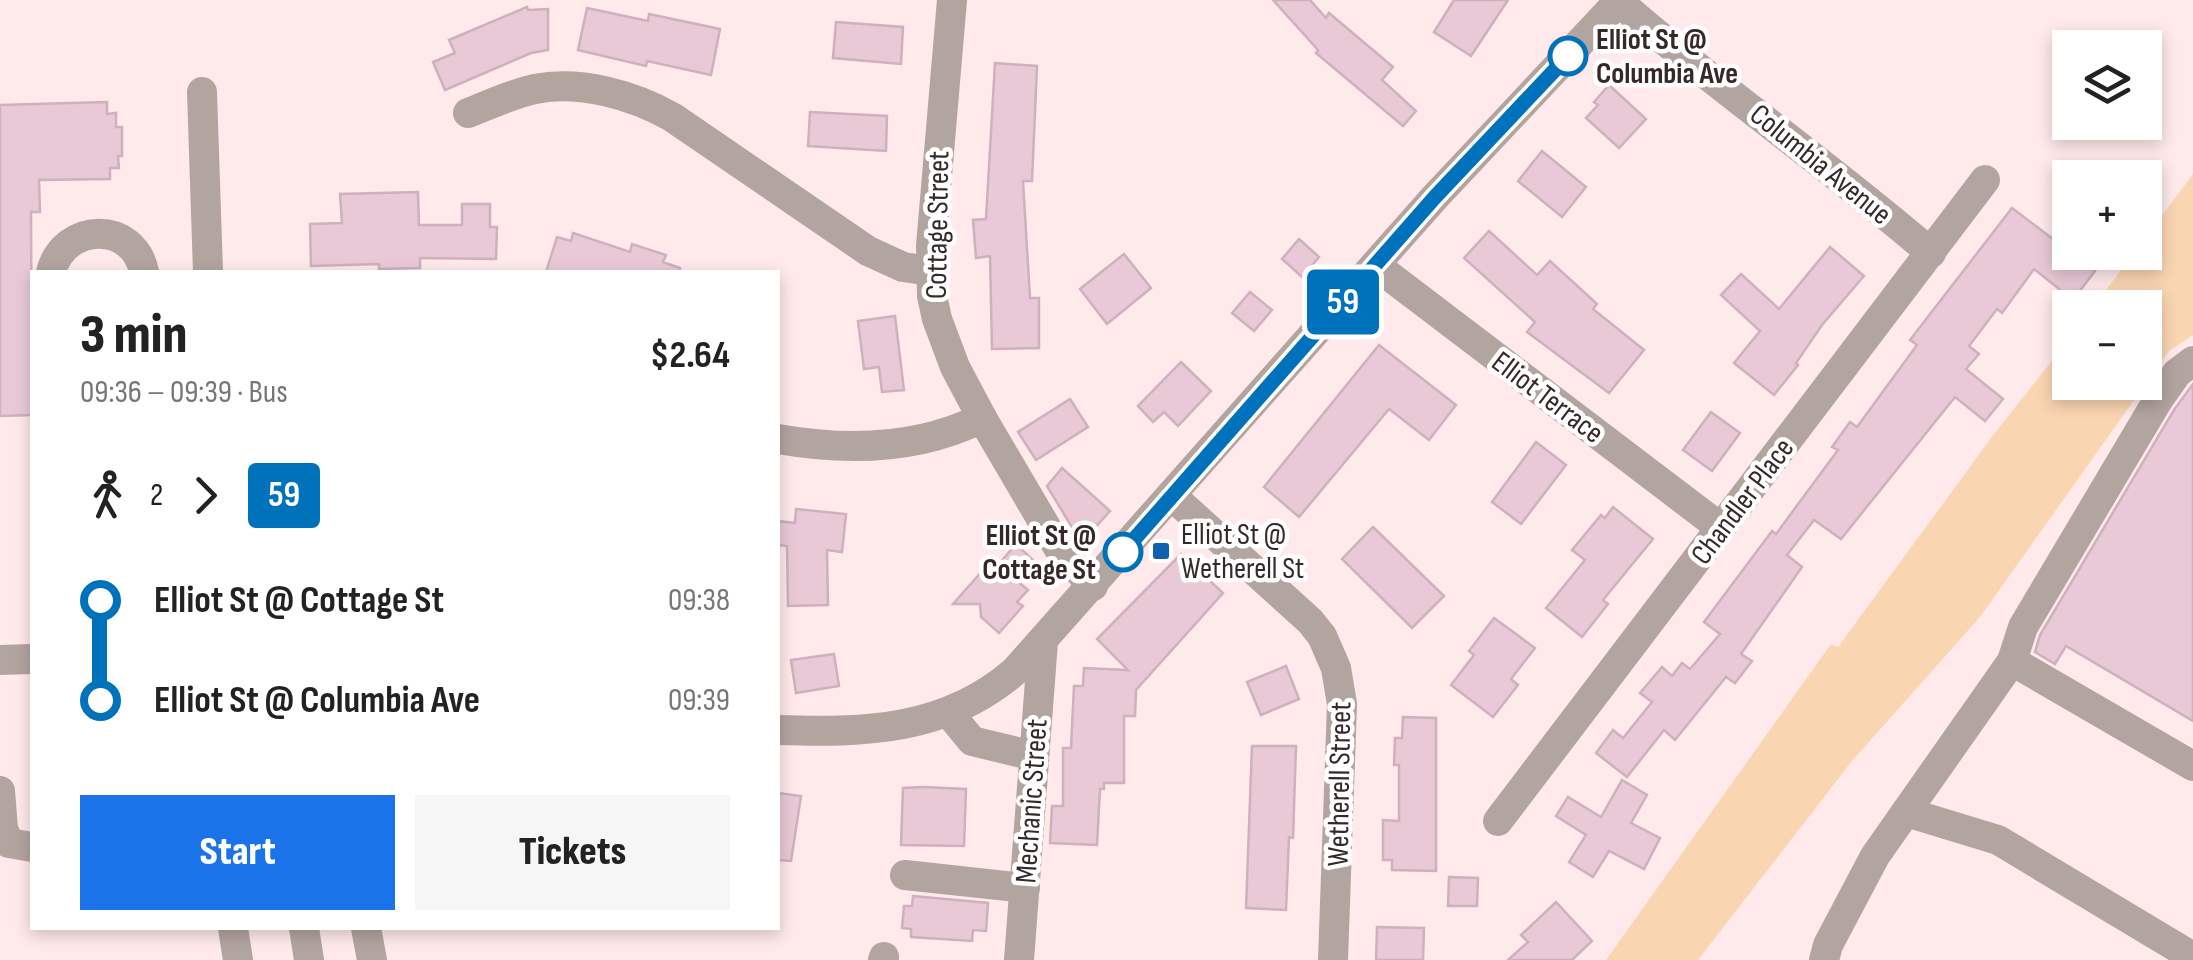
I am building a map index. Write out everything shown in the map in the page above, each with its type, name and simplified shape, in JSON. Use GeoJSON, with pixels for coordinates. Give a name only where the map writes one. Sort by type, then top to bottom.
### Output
{"type":"FeatureCollection","features":[{"type":"Feature","properties":{"kind":"street","name":"Cottage Street"},"geometry":{"type":"LineString","coordinates":[[952,0],[930,272],[937,319],[945,344],[982,418],[1059,548],[1093,586]]}},
{"type":"Feature","properties":{"kind":"street"},"geometry":{"type":"LineString","coordinates":[[780,730],[880,729],[949,713],[999,685],[1093,586],[1435,197],[1618,0]]}},
{"type":"Feature","properties":{"kind":"street","name":"Columbia Avenue"},"geometry":{"type":"LineString","coordinates":[[1618,0],[1678,54],[1805,150],[1931,253]]}},
{"type":"Feature","properties":{"kind":"street"},"geometry":{"type":"LineString","coordinates":[[468,114],[514,95],[551,87],[586,88],[640,102],[672,117],[868,251],[903,267],[930,272]]}},
{"type":"Feature","properties":{"kind":"street"},"geometry":{"type":"LineString","coordinates":[[202,92],[208,270]]}},
{"type":"Feature","properties":{"kind":"street","name":"Chandler Place"},"geometry":{"type":"LineString","coordinates":[[1498,821],[1984,180]]}},
{"type":"Feature","properties":{"kind":"street"},"geometry":{"type":"LineString","coordinates":[[52,270],[62,248],[82,236],[104,233],[123,240],[136,254],[143,270]]}},
{"type":"Feature","properties":{"kind":"street","name":"Elliot Terrace"},"geometry":{"type":"LineString","coordinates":[[1376,265],[1721,528]]}},
{"type":"Feature","properties":{"kind":"street"},"geometry":{"type":"LineString","coordinates":[[1824,960],[1868,868],[2012,661],[2023,627],[2158,400],[2177,373],[2193,361]]}},
{"type":"Feature","properties":{"kind":"street"},"geometry":{"type":"LineString","coordinates":[[780,439],[822,446],[862,446],[948,434],[982,418]]}},
{"type":"Feature","properties":{"kind":"street","name":"Wetherell Street"},"geometry":{"type":"LineString","coordinates":[[1172,496],[1310,621],[1322,636],[1336,668],[1342,724],[1334,960]]}},
{"type":"Feature","properties":{"kind":"street","name":"Mechanic Street"},"geometry":{"type":"LineString","coordinates":[[1019,960],[1043,641]]}},
{"type":"Feature","properties":{"kind":"street"},"geometry":{"type":"LineString","coordinates":[[0,660],[30,659]]}},
{"type":"Feature","properties":{"kind":"street"},"geometry":{"type":"LineString","coordinates":[[2012,661],[2193,766]]}},
{"type":"Feature","properties":{"kind":"street"},"geometry":{"type":"LineString","coordinates":[[949,713],[972,741],[1034,756]]}},
{"type":"Feature","properties":{"kind":"street"},"geometry":{"type":"LineString","coordinates":[[0,790],[3,830],[10,843],[30,846]]}},
{"type":"Feature","properties":{"kind":"street"},"geometry":{"type":"LineString","coordinates":[[1906,812],[1998,840],[2193,957]]}},
{"type":"Feature","properties":{"kind":"street"},"geometry":{"type":"LineString","coordinates":[[905,875],[1024,888]]}},
{"type":"Feature","properties":{"kind":"street"},"geometry":{"type":"LineString","coordinates":[[233,930],[238,960]]}},
{"type":"Feature","properties":{"kind":"street"},"geometry":{"type":"LineString","coordinates":[[304,930],[309,960]]}},
{"type":"Feature","properties":{"kind":"street"},"geometry":{"type":"LineString","coordinates":[[366,930],[372,960]]}},
{"type":"Feature","properties":{"kind":"shaded area"},"geometry":{"type":"Polygon","coordinates":[[[2193,174],[2193,335],[2169,351],[2162,361],[2162,290],[2106,290],[2121,270],[2162,270],[2162,215],[2193,174]]]}},
{"type":"Feature","properties":{"kind":"shaded area"},"geometry":{"type":"Polygon","coordinates":[[[2052,361],[2052,400],[2134,400],[1980,617],[1852,761],[1698,960],[1606,960],[1831,644],[1838,647],[2052,361]]]}},
{"type":"Feature","properties":{"kind":"building"},"geometry":{"type":"Polygon","coordinates":[[[1273,0],[1310,0],[1326,18],[1329,13],[1393,67],[1382,80],[1416,111],[1403,126],[1316,53],[1318,50],[1273,0]]]}},
{"type":"Feature","properties":{"kind":"building"},"geometry":{"type":"Polygon","coordinates":[[[1454,0],[1508,0],[1471,56],[1434,32],[1454,0]]]}},
{"type":"Feature","properties":{"kind":"building"},"geometry":{"type":"Polygon","coordinates":[[[527,7],[548,9],[548,50],[531,53],[445,90],[433,62],[455,53],[449,40],[527,7]]]}},
{"type":"Feature","properties":{"kind":"building"},"geometry":{"type":"Polygon","coordinates":[[[587,8],[648,21],[649,14],[720,29],[711,75],[647,61],[646,66],[578,50],[587,8]]]}},
{"type":"Feature","properties":{"kind":"building"},"geometry":{"type":"Polygon","coordinates":[[[836,22],[903,27],[901,64],[833,58],[836,22]]]}},
{"type":"Feature","properties":{"kind":"building"},"geometry":{"type":"Polygon","coordinates":[[[995,63],[1037,66],[1032,181],[1023,181],[1030,298],[1039,298],[1039,348],[992,349],[990,256],[976,258],[973,220],[986,219],[995,63]]]}},
{"type":"Feature","properties":{"kind":"building"},"geometry":{"type":"Polygon","coordinates":[[[1609,85],[1646,119],[1619,148],[1586,118],[1609,85]]]}},
{"type":"Feature","properties":{"kind":"building"},"geometry":{"type":"Polygon","coordinates":[[[107,102],[107,114],[116,113],[116,127],[122,127],[122,156],[118,156],[119,168],[110,168],[110,179],[39,180],[40,212],[31,212],[30,415],[0,416],[0,105],[107,102]]]}},
{"type":"Feature","properties":{"kind":"building"},"geometry":{"type":"Polygon","coordinates":[[[810,112],[887,116],[886,151],[808,146],[810,112]]]}},
{"type":"Feature","properties":{"kind":"building"},"geometry":{"type":"Polygon","coordinates":[[[1542,151],[1586,187],[1562,217],[1518,181],[1542,151]]]}},
{"type":"Feature","properties":{"kind":"building"},"geometry":{"type":"Polygon","coordinates":[[[418,192],[419,225],[462,225],[462,204],[490,204],[490,227],[497,227],[496,259],[420,258],[420,268],[379,269],[379,264],[311,266],[310,224],[342,223],[340,194],[418,192]]]}},
{"type":"Feature","properties":{"kind":"building"},"geometry":{"type":"Polygon","coordinates":[[[2012,208],[2052,238],[2052,270],[2095,271],[2081,290],[2060,290],[2034,269],[2002,313],[1997,309],[1969,346],[1979,354],[1966,369],[2003,399],[1985,421],[1955,397],[1841,539],[1814,520],[1787,555],[1802,567],[1741,654],[1752,661],[1735,683],[1726,677],[1675,740],[1664,730],[1627,777],[1596,753],[1613,730],[1623,738],[1652,702],[1640,693],[1662,667],[1672,676],[1682,663],[1690,669],[1720,634],[1704,622],[1838,450],[1832,447],[1850,422],[1857,427],[1917,345],[1910,340],[2012,208]]]}},
{"type":"Feature","properties":{"kind":"building"},"geometry":{"type":"Polygon","coordinates":[[[1489,231],[1537,275],[1550,261],[1597,304],[1593,309],[1644,350],[1609,393],[1527,332],[1535,322],[1464,258],[1489,231]]]}},
{"type":"Feature","properties":{"kind":"building"},"geometry":{"type":"Polygon","coordinates":[[[573,233],[630,252],[632,244],[666,255],[663,262],[680,270],[547,270],[557,237],[571,241],[573,233]]]}},
{"type":"Feature","properties":{"kind":"building"},"geometry":{"type":"Polygon","coordinates":[[[1299,239],[1319,257],[1302,277],[1282,259],[1299,239]]]}},
{"type":"Feature","properties":{"kind":"building"},"geometry":{"type":"Polygon","coordinates":[[[1830,247],[1864,276],[1822,325],[1774,395],[1734,363],[1760,331],[1721,295],[1741,274],[1779,309],[1830,247]]]}},
{"type":"Feature","properties":{"kind":"building"},"geometry":{"type":"Polygon","coordinates":[[[1124,254],[1151,288],[1107,324],[1080,289],[1124,254]]]}},
{"type":"Feature","properties":{"kind":"building"},"geometry":{"type":"Polygon","coordinates":[[[1250,292],[1272,310],[1254,331],[1232,313],[1250,292]]]}},
{"type":"Feature","properties":{"kind":"building"},"geometry":{"type":"Polygon","coordinates":[[[895,316],[904,390],[882,392],[879,367],[864,369],[858,321],[895,316]]]}},
{"type":"Feature","properties":{"kind":"building"},"geometry":{"type":"Polygon","coordinates":[[[1379,345],[1456,405],[1429,440],[1389,409],[1299,517],[1264,487],[1379,345]]]}},
{"type":"Feature","properties":{"kind":"building"},"geometry":{"type":"Polygon","coordinates":[[[1181,362],[1211,391],[1178,426],[1164,412],[1153,422],[1138,406],[1181,362]]]}},
{"type":"Feature","properties":{"kind":"building"},"geometry":{"type":"Polygon","coordinates":[[[2193,384],[2193,721],[2066,646],[2055,664],[2035,652],[2040,635],[2193,384]]]}},
{"type":"Feature","properties":{"kind":"building"},"geometry":{"type":"Polygon","coordinates":[[[1070,399],[1088,427],[1036,460],[1018,432],[1070,399]]]}},
{"type":"Feature","properties":{"kind":"building"},"geometry":{"type":"Polygon","coordinates":[[[1711,412],[1740,433],[1712,471],[1683,450],[1711,412]]]}},
{"type":"Feature","properties":{"kind":"building"},"geometry":{"type":"Polygon","coordinates":[[[1536,442],[1566,465],[1521,524],[1492,502],[1536,442]]]}},
{"type":"Feature","properties":{"kind":"building"},"geometry":{"type":"Polygon","coordinates":[[[1062,468],[1110,511],[1091,532],[1076,534],[1047,486],[1062,468]]]}},
{"type":"Feature","properties":{"kind":"building"},"geometry":{"type":"Polygon","coordinates":[[[1613,507],[1653,539],[1603,600],[1608,604],[1582,637],[1546,608],[1585,560],[1572,550],[1601,515],[1605,518],[1613,507]]]}},
{"type":"Feature","properties":{"kind":"building"},"geometry":{"type":"Polygon","coordinates":[[[796,509],[846,514],[842,552],[827,550],[828,605],[788,606],[787,546],[780,545],[780,521],[795,523],[796,509]]]}},
{"type":"Feature","properties":{"kind":"building"},"geometry":{"type":"Polygon","coordinates":[[[1373,527],[1444,596],[1412,628],[1342,559],[1373,527]]]}},
{"type":"Feature","properties":{"kind":"building"},"geometry":{"type":"Polygon","coordinates":[[[1016,544],[1033,560],[1016,580],[1028,590],[1017,602],[1023,606],[999,633],[981,617],[980,604],[953,604],[992,560],[998,565],[1016,544]]]}},
{"type":"Feature","properties":{"kind":"building"},"geometry":{"type":"Polygon","coordinates":[[[1181,554],[1223,593],[1136,690],[1135,716],[1124,716],[1124,783],[1104,783],[1104,789],[1100,789],[1097,845],[1050,843],[1052,806],[1063,806],[1063,748],[1071,748],[1074,686],[1083,686],[1084,668],[1128,670],[1097,639],[1181,554]]]}},
{"type":"Feature","properties":{"kind":"building"},"geometry":{"type":"Polygon","coordinates":[[[1494,618],[1535,648],[1511,679],[1518,685],[1493,717],[1451,685],[1474,655],[1469,651],[1494,618]]]}},
{"type":"Feature","properties":{"kind":"building"},"geometry":{"type":"Polygon","coordinates":[[[834,654],[839,686],[796,693],[791,660],[834,654]]]}},
{"type":"Feature","properties":{"kind":"building"},"geometry":{"type":"Polygon","coordinates":[[[1286,666],[1299,699],[1261,715],[1247,682],[1286,666]]]}},
{"type":"Feature","properties":{"kind":"building"},"geometry":{"type":"Polygon","coordinates":[[[1403,717],[1436,718],[1436,871],[1392,870],[1392,860],[1383,860],[1383,820],[1399,821],[1395,738],[1402,738],[1403,717]]]}},
{"type":"Feature","properties":{"kind":"building"},"geometry":{"type":"Polygon","coordinates":[[[1252,746],[1296,746],[1286,910],[1246,908],[1252,746]]]}},
{"type":"Feature","properties":{"kind":"building"},"geometry":{"type":"Polygon","coordinates":[[[1622,780],[1647,795],[1631,823],[1660,838],[1644,869],[1609,851],[1593,877],[1569,862],[1586,835],[1556,816],[1568,797],[1601,817],[1622,780]]]}},
{"type":"Feature","properties":{"kind":"building"},"geometry":{"type":"Polygon","coordinates":[[[903,788],[966,789],[964,846],[901,845],[903,788]]]}},
{"type":"Feature","properties":{"kind":"building"},"geometry":{"type":"Polygon","coordinates":[[[780,793],[801,796],[791,861],[780,860],[780,793]]]}},
{"type":"Feature","properties":{"kind":"building"},"geometry":{"type":"Polygon","coordinates":[[[1449,877],[1478,878],[1477,906],[1448,906],[1449,877]]]}},
{"type":"Feature","properties":{"kind":"building"},"geometry":{"type":"Polygon","coordinates":[[[913,896],[988,903],[986,931],[973,930],[972,941],[911,937],[911,929],[902,928],[904,906],[912,906],[913,896]]]}},
{"type":"Feature","properties":{"kind":"building"},"geometry":{"type":"Polygon","coordinates":[[[1556,902],[1592,941],[1572,960],[1508,960],[1528,942],[1521,935],[1556,902]]]}},
{"type":"Feature","properties":{"kind":"building"},"geometry":{"type":"Polygon","coordinates":[[[1377,927],[1424,928],[1423,960],[1376,960],[1377,927]]]}},
{"type":"Feature","properties":{"kind":"bus line","name":"59"},"geometry":{"type":"LineString","coordinates":[[1123,552],[1435,197],[1568,56]]}},
{"type":"Feature","properties":{"kind":"place","name":"Elliot St @ Columbia Ave"},"geometry":{"type":"Point","coordinates":[1568,56]}},
{"type":"Feature","properties":{"kind":"place","name":"Elliot St @ Wetherell St"},"geometry":{"type":"Point","coordinates":[1161,551]}},
{"type":"Feature","properties":{"kind":"place","name":"Elliot St @ Cottage St"},"geometry":{"type":"Point","coordinates":[1123,552]}}]}
